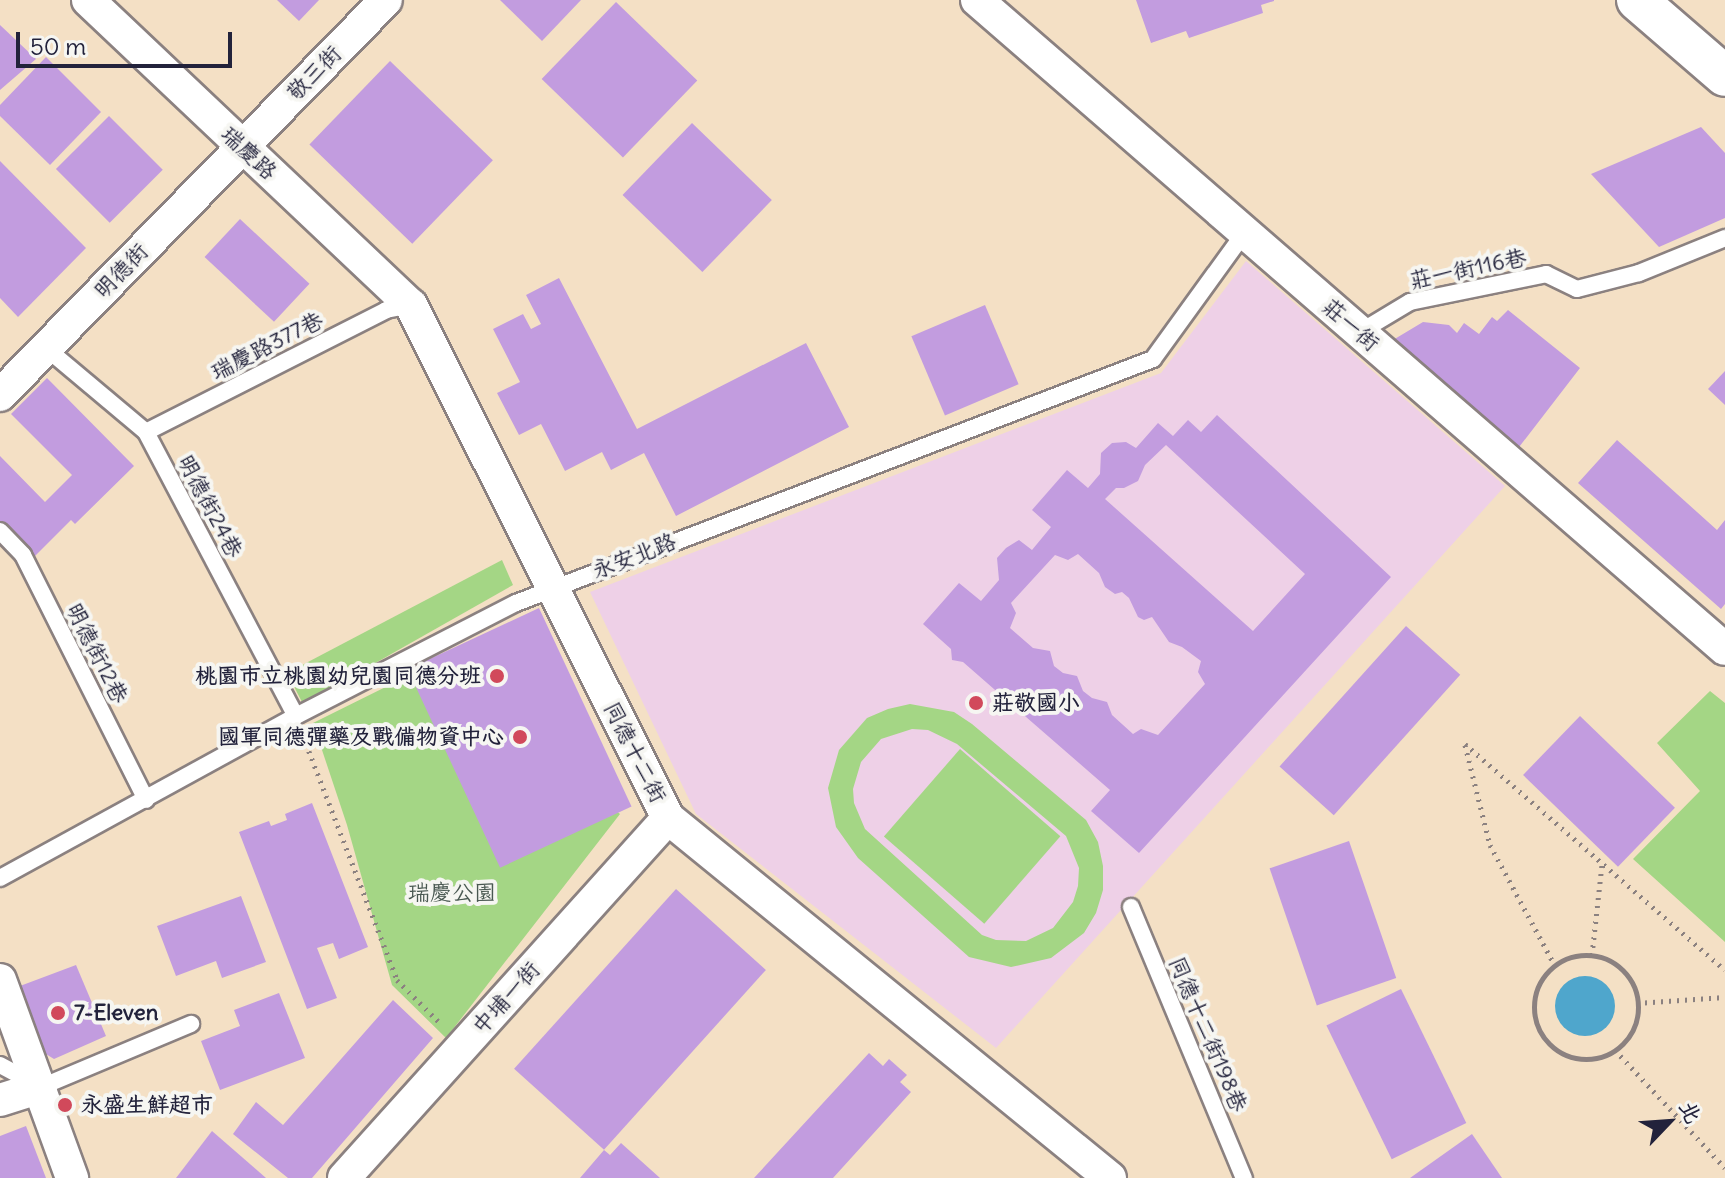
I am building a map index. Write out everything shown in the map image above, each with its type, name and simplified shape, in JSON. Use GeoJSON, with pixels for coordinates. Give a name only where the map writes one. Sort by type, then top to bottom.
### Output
{"type":"FeatureCollection","features":[{"type":"Feature","properties":{"kind":"street","name":"瑞慶路"},"geometry":{"type":"LineString","coordinates":[[88,0],[411,305]]}},
{"type":"Feature","properties":{"kind":"street","name":"敬三街"},"geometry":{"type":"LineString","coordinates":[[241,146],[386,0]]}},
{"type":"Feature","properties":{"kind":"street","name":"莊一街"},"geometry":{"type":"LineString","coordinates":[[977,0],[1725,649]]}},
{"type":"Feature","properties":{"kind":"street"},"geometry":{"type":"LineString","coordinates":[[1637,0],[1725,76]]}},
{"type":"Feature","properties":{"kind":"street","name":"明德街"},"geometry":{"type":"LineString","coordinates":[[0,395],[241,146]]}},
{"type":"Feature","properties":{"kind":"street","name":"同德十二街"},"geometry":{"type":"LineString","coordinates":[[411,305],[668,818],[1110,1178]]}},
{"type":"Feature","properties":{"kind":"street","name":"中埔一街"},"geometry":{"type":"LineString","coordinates":[[344,1178],[668,818]]}},
{"type":"Feature","properties":{"kind":"street"},"geometry":{"type":"LineString","coordinates":[[0,980],[72,1178]]}},
{"type":"Feature","properties":{"kind":"street"},"geometry":{"type":"LineString","coordinates":[[0,1100],[41,1087]]}},
{"type":"Feature","properties":{"kind":"lane","name":"永安北路"},"geometry":{"type":"LineString","coordinates":[[0,878],[296,716],[481,620],[552,588],[1153,359],[1245,232]]}},
{"type":"Feature","properties":{"kind":"lane","name":"莊一街116巷"},"geometry":{"type":"LineString","coordinates":[[1360,332],[1410,302],[1446,292],[1546,274],[1577,289],[1639,273],[1725,238]]}},
{"type":"Feature","properties":{"kind":"lane","name":"瑞慶路377巷"},"geometry":{"type":"LineString","coordinates":[[146,432],[386,310],[411,305]]}},
{"type":"Feature","properties":{"kind":"lane","name":"明德街24巷"},"geometry":{"type":"LineString","coordinates":[[46,348],[146,432],[296,716]]}},
{"type":"Feature","properties":{"kind":"lane","name":"明德街12巷"},"geometry":{"type":"LineString","coordinates":[[0,531],[23,555],[146,800]]}},
{"type":"Feature","properties":{"kind":"lane","name":"同德十二街198巷"},"geometry":{"type":"LineString","coordinates":[[1131,907],[1244,1178]]}},
{"type":"Feature","properties":{"kind":"lane"},"geometry":{"type":"LineString","coordinates":[[0,1065],[41,1087],[191,1024]]}},
{"type":"Feature","properties":{"kind":"path"},"geometry":{"type":"LineString","coordinates":[[296,716],[397,980],[463,1045]]}},
{"type":"Feature","properties":{"kind":"path"},"geometry":{"type":"LineString","coordinates":[[1554,965],[1490,845],[1465,744],[1725,970]]}},
{"type":"Feature","properties":{"kind":"path"},"geometry":{"type":"LineString","coordinates":[[1592,955],[1602,864]]}},
{"type":"Feature","properties":{"kind":"path"},"geometry":{"type":"LineString","coordinates":[[1592,955],[1616,965],[1628,976],[1637,1003],[1634,1027],[1615,1050],[1593,1059],[1575,1058],[1558,1051],[1544,1039],[1536,1024],[1534,1000],[1543,976],[1554,965],[1569,957],[1592,955]]}},
{"type":"Feature","properties":{"kind":"path"},"geometry":{"type":"LineString","coordinates":[[1637,1003],[1725,997]]}},
{"type":"Feature","properties":{"kind":"path"},"geometry":{"type":"LineString","coordinates":[[1615,1050],[1725,1168]]}},
{"type":"Feature","properties":{"kind":"shaded area","name":"莊敬國小"},"geometry":{"type":"Polygon","coordinates":[[[1246,261],[1505,486],[996,1048],[696,814],[590,592],[1161,373],[1246,261]]]}},
{"type":"Feature","properties":{"kind":"green space"},"geometry":{"type":"Polygon","coordinates":[[[502,560],[513,585],[303,704],[287,673],[502,560]]]}},
{"type":"Feature","properties":{"kind":"green space","name":"瑞慶公園"},"geometry":{"type":"Polygon","coordinates":[[[438,661],[620,814],[446,1038],[392,985],[347,825],[313,723],[438,661]]]}},
{"type":"Feature","properties":{"kind":"green space"},"geometry":{"type":"Polygon","coordinates":[[[1710,691],[1725,703],[1725,942],[1633,859],[1700,791],[1657,743],[1710,691]]]}},
{"type":"Feature","properties":{"kind":"green space"},"geometry":{"type":"Polygon","coordinates":[[[910,704],[954,712],[1086,820],[1098,842],[1103,866],[1103,890],[1096,913],[1084,933],[1051,958],[1011,967],[969,957],[858,858],[836,827],[828,788],[839,750],[867,718],[910,704]],[[912,729],[881,739],[861,762],[853,789],[854,803],[865,829],[982,935],[996,940],[1026,941],[1053,928],[1073,902],[1078,886],[1079,868],[1066,836],[957,744],[928,730],[912,729]]]}},
{"type":"Feature","properties":{"kind":"green space"},"geometry":{"type":"Polygon","coordinates":[[[960,749],[1060,836],[984,924],[884,837],[960,749]]]}},
{"type":"Feature","properties":{"kind":"water"},"geometry":{"type":"Polygon","coordinates":[[[1585,976],[1606,985],[1615,1006],[1606,1027],[1585,1036],[1564,1027],[1555,1006],[1564,985],[1585,976]]]}},
{"type":"Feature","properties":{"kind":"building"},"geometry":{"type":"Polygon","coordinates":[[[277,0],[319,0],[299,21],[277,0]]]}},
{"type":"Feature","properties":{"kind":"building"},"geometry":{"type":"Polygon","coordinates":[[[500,0],[581,0],[542,41],[500,0]]]}},
{"type":"Feature","properties":{"kind":"building"},"geometry":{"type":"Polygon","coordinates":[[[1136,0],[1274,1],[1261,5],[1263,13],[1189,38],[1186,31],[1151,43],[1136,0]]]}},
{"type":"Feature","properties":{"kind":"building"},"geometry":{"type":"Polygon","coordinates":[[[616,2],[697,80],[623,157],[542,79],[616,2]]]}},
{"type":"Feature","properties":{"kind":"building"},"geometry":{"type":"Polygon","coordinates":[[[0,25],[36,59],[0,90],[0,25]]]}},
{"type":"Feature","properties":{"kind":"building"},"geometry":{"type":"Polygon","coordinates":[[[46,57],[101,112],[50,165],[0,116],[0,105],[46,57]]]}},
{"type":"Feature","properties":{"kind":"building"},"geometry":{"type":"Polygon","coordinates":[[[390,61],[493,160],[412,244],[309,144],[390,61]]]}},
{"type":"Feature","properties":{"kind":"building"},"geometry":{"type":"Polygon","coordinates":[[[109,116],[163,170],[110,223],[56,169],[109,116]]]}},
{"type":"Feature","properties":{"kind":"building"},"geometry":{"type":"Polygon","coordinates":[[[692,123],[772,200],[702,272],[623,195],[692,123]]]}},
{"type":"Feature","properties":{"kind":"building"},"geometry":{"type":"Polygon","coordinates":[[[1701,127],[1725,153],[1725,218],[1659,247],[1591,174],[1701,127]]]}},
{"type":"Feature","properties":{"kind":"building"},"geometry":{"type":"Polygon","coordinates":[[[0,161],[86,248],[18,317],[0,298],[0,161]]]}},
{"type":"Feature","properties":{"kind":"building"},"geometry":{"type":"Polygon","coordinates":[[[240,219],[309,284],[274,322],[205,257],[240,219]]]}},
{"type":"Feature","properties":{"kind":"building"},"geometry":{"type":"Polygon","coordinates":[[[559,278],[637,429],[806,343],[849,427],[676,516],[644,453],[611,470],[602,452],[565,471],[541,424],[519,435],[497,393],[520,382],[493,329],[523,314],[531,329],[541,324],[526,295],[559,278]]]}},
{"type":"Feature","properties":{"kind":"building"},"geometry":{"type":"Polygon","coordinates":[[[985,305],[1019,384],[945,415],[911,336],[985,305]]]}},
{"type":"Feature","properties":{"kind":"building"},"geometry":{"type":"Polygon","coordinates":[[[1508,310],[1580,368],[1516,451],[1393,340],[1423,322],[1449,325],[1457,333],[1464,323],[1479,334],[1492,317],[1497,321],[1508,310]]]}},
{"type":"Feature","properties":{"kind":"building"},"geometry":{"type":"Polygon","coordinates":[[[1725,371],[1725,405],[1708,389],[1725,371]]]}},
{"type":"Feature","properties":{"kind":"building"},"geometry":{"type":"Polygon","coordinates":[[[47,378],[134,466],[75,524],[71,520],[34,557],[0,522],[0,456],[45,502],[72,475],[11,414],[47,378]]]}},
{"type":"Feature","properties":{"kind":"building"},"geometry":{"type":"Polygon","coordinates":[[[1217,415],[1391,577],[1139,853],[1091,811],[1110,790],[963,662],[952,660],[951,649],[923,624],[959,583],[981,601],[999,580],[997,558],[1006,548],[1019,540],[1032,550],[1051,527],[1032,510],[1067,470],[1088,488],[1100,474],[1101,453],[1112,443],[1126,442],[1136,448],[1158,423],[1173,436],[1188,420],[1201,432],[1217,415]],[[1166,445],[1145,465],[1138,481],[1124,488],[1116,488],[1105,499],[1253,631],[1305,574],[1166,445]],[[1078,554],[1068,560],[1055,555],[1011,603],[1016,613],[1010,628],[1033,648],[1050,651],[1054,666],[1063,673],[1077,676],[1083,691],[1092,698],[1107,702],[1112,715],[1133,734],[1141,729],[1158,735],[1205,684],[1198,672],[1201,661],[1169,642],[1152,617],[1144,620],[1138,617],[1129,598],[1122,592],[1115,594],[1105,587],[1099,573],[1078,554]]]}},
{"type":"Feature","properties":{"kind":"building"},"geometry":{"type":"Polygon","coordinates":[[[1617,440],[1717,530],[1725,520],[1725,604],[1721,609],[1578,483],[1617,440]]]}},
{"type":"Feature","properties":{"kind":"building","name":"國軍同德彈藥及戰備物資中心"},"geometry":{"type":"Polygon","coordinates":[[[539,608],[632,806],[500,868],[408,669],[539,608]]]}},
{"type":"Feature","properties":{"kind":"building"},"geometry":{"type":"Polygon","coordinates":[[[1406,626],[1460,675],[1334,815],[1280,766],[1406,626]]]}},
{"type":"Feature","properties":{"kind":"building"},"geometry":{"type":"Polygon","coordinates":[[[1580,716],[1675,808],[1618,867],[1523,775],[1580,716]]]}},
{"type":"Feature","properties":{"kind":"building"},"geometry":{"type":"Polygon","coordinates":[[[312,803],[368,947],[339,959],[333,943],[317,948],[337,998],[307,1009],[239,832],[269,821],[271,826],[287,820],[285,814],[312,803]]]}},
{"type":"Feature","properties":{"kind":"building"},"geometry":{"type":"Polygon","coordinates":[[[1349,841],[1396,978],[1317,1005],[1270,868],[1349,841]]]}},
{"type":"Feature","properties":{"kind":"building"},"geometry":{"type":"Polygon","coordinates":[[[676,889],[766,970],[604,1150],[514,1069],[676,889]]]}},
{"type":"Feature","properties":{"kind":"building"},"geometry":{"type":"Polygon","coordinates":[[[241,896],[266,962],[222,978],[216,961],[176,976],[157,926],[241,896]]]}},
{"type":"Feature","properties":{"kind":"building","name":"7-Eleven"},"geometry":{"type":"Polygon","coordinates":[[[76,965],[106,1036],[54,1059],[33,1046],[12,989],[76,965]]]}},
{"type":"Feature","properties":{"kind":"building"},"geometry":{"type":"Polygon","coordinates":[[[1401,989],[1466,1123],[1392,1159],[1326,1025],[1401,989]]]}},
{"type":"Feature","properties":{"kind":"building"},"geometry":{"type":"Polygon","coordinates":[[[279,993],[305,1058],[220,1090],[201,1041],[240,1026],[234,1010],[279,993]]]}},
{"type":"Feature","properties":{"kind":"building"},"geometry":{"type":"Polygon","coordinates":[[[393,1000],[433,1038],[312,1178],[288,1178],[233,1134],[256,1102],[283,1125],[393,1000]]]}},
{"type":"Feature","properties":{"kind":"building"},"geometry":{"type":"Polygon","coordinates":[[[869,1053],[883,1066],[889,1059],[907,1075],[900,1082],[911,1092],[833,1178],[754,1178],[869,1053]]]}},
{"type":"Feature","properties":{"kind":"building"},"geometry":{"type":"Polygon","coordinates":[[[26,1126],[46,1178],[0,1178],[0,1136],[26,1126]]]}},
{"type":"Feature","properties":{"kind":"building"},"geometry":{"type":"Polygon","coordinates":[[[212,1131],[266,1178],[176,1178],[212,1131]]]}},
{"type":"Feature","properties":{"kind":"building"},"geometry":{"type":"Polygon","coordinates":[[[1472,1134],[1502,1178],[1410,1178],[1472,1134]]]}},
{"type":"Feature","properties":{"kind":"building"},"geometry":{"type":"Polygon","coordinates":[[[621,1143],[660,1178],[580,1178],[604,1150],[610,1155],[621,1143]]]}},
{"type":"Feature","properties":{"kind":"place","name":"桃園市立桃園幼兒園同德分班"},"geometry":{"type":"Point","coordinates":[497,676]}},
{"type":"Feature","properties":{"kind":"place","name":"莊敬國小"},"geometry":{"type":"Point","coordinates":[976,703]}},
{"type":"Feature","properties":{"kind":"place","name":"國軍同德彈藥及戰備物資中心"},"geometry":{"type":"Point","coordinates":[520,737]}},
{"type":"Feature","properties":{"kind":"place","name":"7-Eleven"},"geometry":{"type":"Point","coordinates":[58,1013]}},
{"type":"Feature","properties":{"kind":"place","name":"永盛生鮮超市"},"geometry":{"type":"Point","coordinates":[65,1105]}}]}
